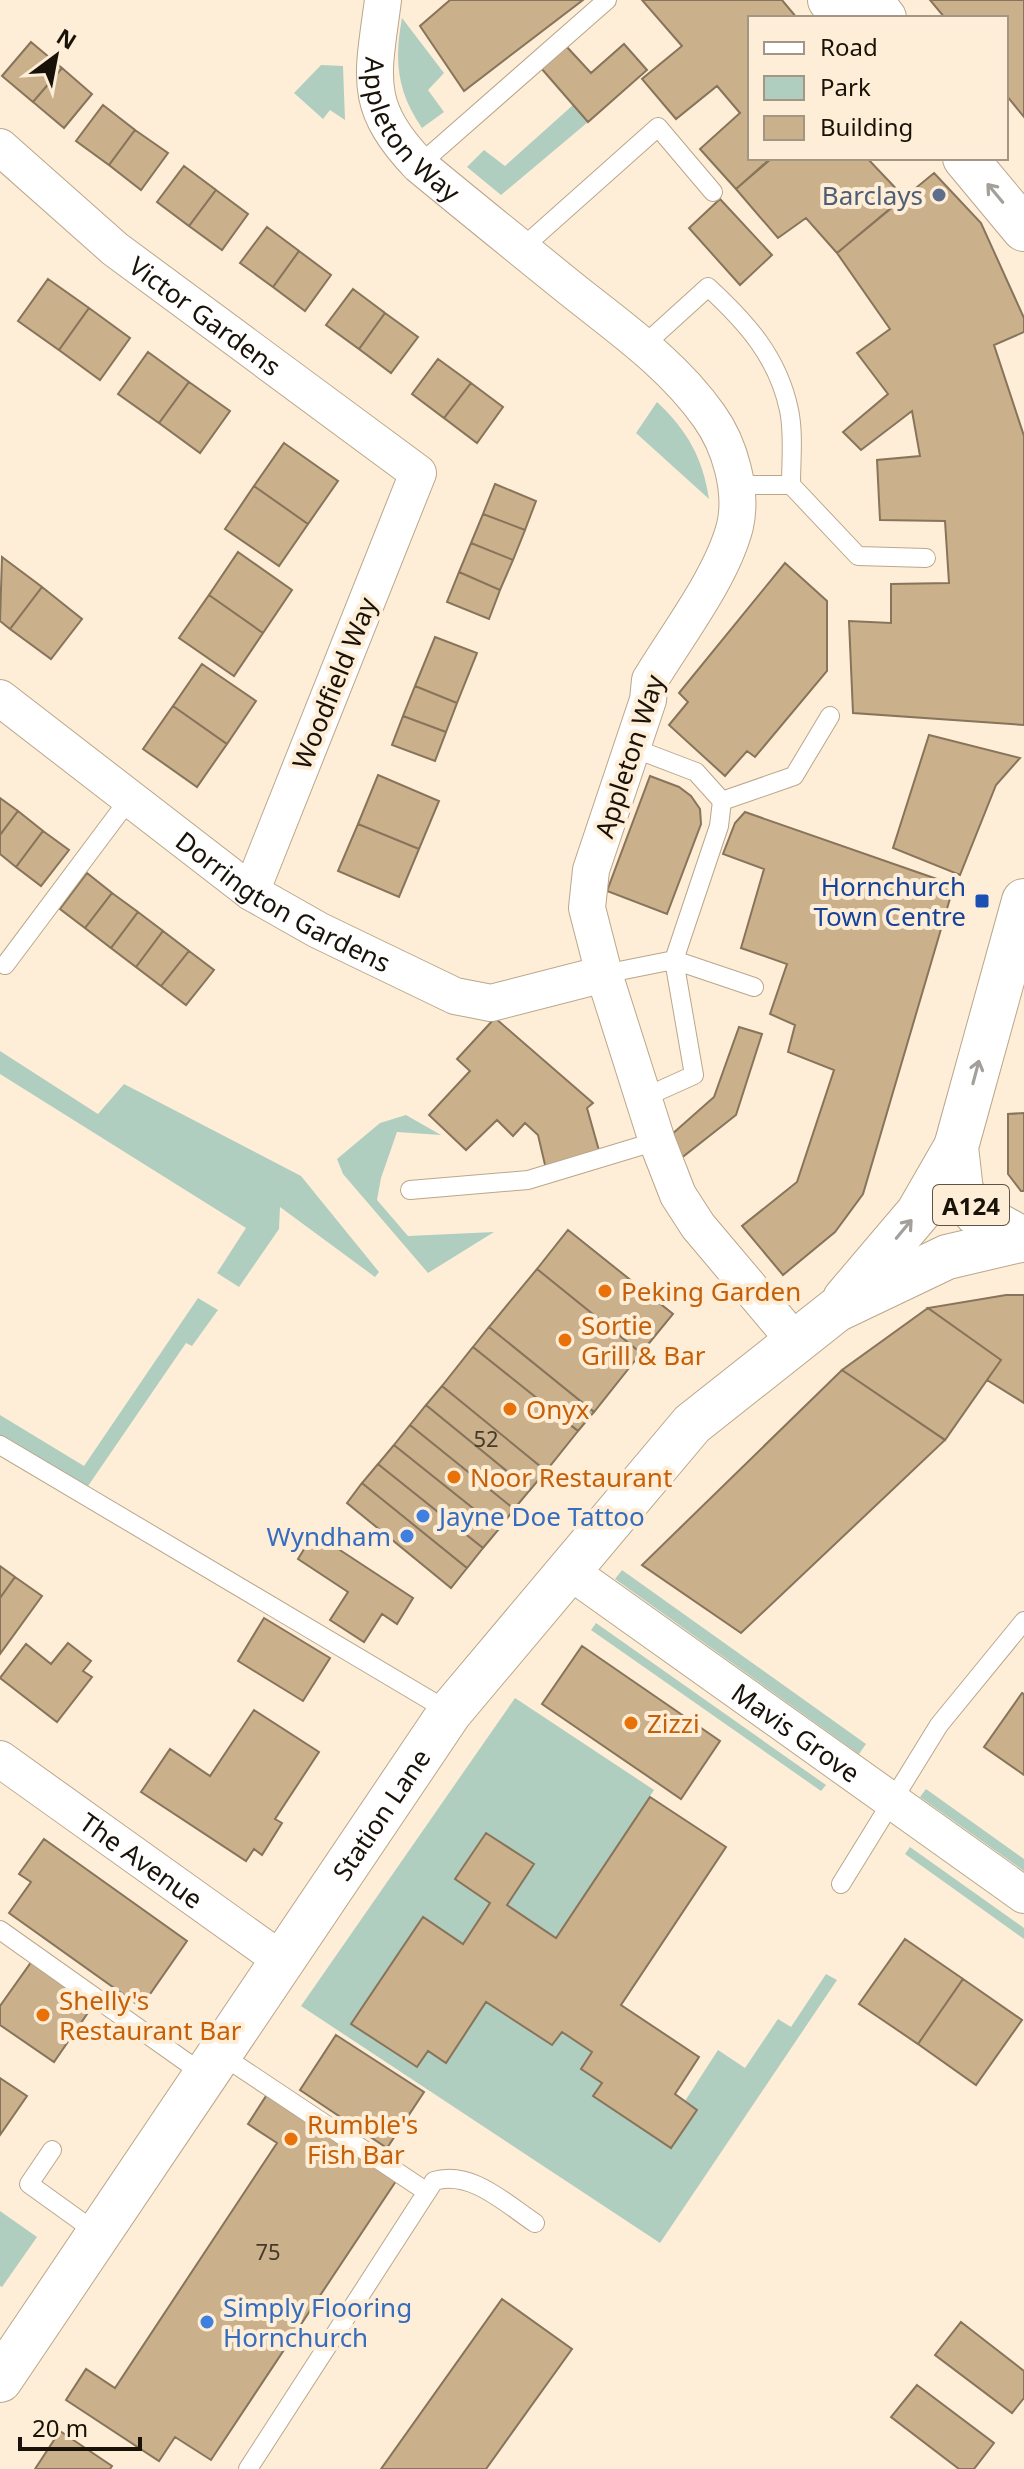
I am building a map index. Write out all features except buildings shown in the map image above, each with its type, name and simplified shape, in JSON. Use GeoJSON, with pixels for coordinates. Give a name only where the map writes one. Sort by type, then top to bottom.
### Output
{"type":"FeatureCollection","features":[{"type":"Feature","properties":{"kind":"street","name":"Appleton Way"},"geometry":{"type":"LineString","coordinates":[[383,0],[375,88],[382,119],[419,165],[643,346],[686,387],[711,418],[728,451],[736,485],[735,524],[722,559],[650,680],[648,700],[591,870],[587,908],[643,1098],[678,1195],[698,1226],[795,1341]]}},
{"type":"Feature","properties":{"kind":"street"},"geometry":{"type":"LineString","coordinates":[[830,0],[844,16]]}},
{"type":"Feature","properties":{"kind":"street"},"geometry":{"type":"LineString","coordinates":[[869,0],[882,16]]}},
{"type":"Feature","properties":{"kind":"street","name":"Victor Gardens"},"geometry":{"type":"LineString","coordinates":[[0,147],[115,249],[418,473]]}},
{"type":"Feature","properties":{"kind":"street"},"geometry":{"type":"LineString","coordinates":[[967,160],[1024,229]]}},
{"type":"Feature","properties":{"kind":"street"},"geometry":{"type":"LineString","coordinates":[[1005,160],[1024,182]]}},
{"type":"Feature","properties":{"kind":"street","name":"Woodfield Way"},"geometry":{"type":"LineString","coordinates":[[251,892],[418,473]]}},
{"type":"Feature","properties":{"kind":"street","name":"Dorrington Gardens"},"geometry":{"type":"LineString","coordinates":[[0,698],[251,892],[318,930],[455,996],[491,1003],[604,974]]}},
{"type":"Feature","properties":{"kind":"street","name":"A124"},"geometry":{"type":"LineString","coordinates":[[956,1147],[1024,901]]}},
{"type":"Feature","properties":{"kind":"street","name":"Station Lane"},"geometry":{"type":"LineString","coordinates":[[956,1147],[961,1191],[976,1213],[1022,1240]]}},
{"type":"Feature","properties":{"kind":"street","name":"Station Lane"},"geometry":{"type":"LineString","coordinates":[[836,1310],[918,1213],[956,1147]]}},
{"type":"Feature","properties":{"kind":"street","name":"Station Lane"},"geometry":{"type":"LineString","coordinates":[[0,2380],[450,1712],[692,1424],[836,1310],[947,1257],[1022,1240]]}},
{"type":"Feature","properties":{"kind":"street","name":"Mavis Grove"},"geometry":{"type":"LineString","coordinates":[[568,1570],[1024,1895]]}},
{"type":"Feature","properties":{"kind":"street","name":"The Avenue"},"geometry":{"type":"LineString","coordinates":[[0,1759],[284,1962]]}},
{"type":"Feature","properties":{"kind":"lane"},"geometry":{"type":"LineString","coordinates":[[419,165],[607,0]]}},
{"type":"Feature","properties":{"kind":"lane"},"geometry":{"type":"LineString","coordinates":[[521,249],[658,127],[713,192]]}},
{"type":"Feature","properties":{"kind":"lane"},"geometry":{"type":"LineString","coordinates":[[643,346],[708,287],[744,320],[771,357],[789,411],[791,485],[858,556],[926,558]]}},
{"type":"Feature","properties":{"kind":"lane"},"geometry":{"type":"LineString","coordinates":[[736,485],[791,485]]}},
{"type":"Feature","properties":{"kind":"lane"},"geometry":{"type":"LineString","coordinates":[[722,801],[794,776],[830,716]]}},
{"type":"Feature","properties":{"kind":"lane"},"geometry":{"type":"LineString","coordinates":[[633,748],[696,772],[722,801],[719,826],[674,960],[694,1075],[643,1098]]}},
{"type":"Feature","properties":{"kind":"lane"},"geometry":{"type":"LineString","coordinates":[[5,965],[130,798]]}},
{"type":"Feature","properties":{"kind":"lane"},"geometry":{"type":"LineString","coordinates":[[604,974],[674,960],[754,987]]}},
{"type":"Feature","properties":{"kind":"lane"},"geometry":{"type":"LineString","coordinates":[[410,1190],[528,1180],[657,1141]]}},
{"type":"Feature","properties":{"kind":"lane"},"geometry":{"type":"LineString","coordinates":[[0,1445],[450,1712]]}},
{"type":"Feature","properties":{"kind":"lane"},"geometry":{"type":"LineString","coordinates":[[841,1884],[939,1725],[1024,1621]]}},
{"type":"Feature","properties":{"kind":"lane"},"geometry":{"type":"LineString","coordinates":[[0,1930],[213,2065],[427,2192]]}},
{"type":"Feature","properties":{"kind":"lane"},"geometry":{"type":"LineString","coordinates":[[52,2150],[29,2184],[100,2235]]}},
{"type":"Feature","properties":{"kind":"lane"},"geometry":{"type":"LineString","coordinates":[[248,2469],[434,2181],[449,2176],[470,2181],[535,2223]]}},
{"type":"Feature","properties":{"kind":"green space"},"geometry":{"type":"Polygon","coordinates":[[[402,18],[444,73],[428,90],[444,112],[422,128],[407,102],[400,76],[398,48],[402,18]]]}},
{"type":"Feature","properties":{"kind":"green space"},"geometry":{"type":"Polygon","coordinates":[[[321,65],[343,66],[345,120],[330,110],[323,119],[294,93],[321,65]]]}},
{"type":"Feature","properties":{"kind":"green space"},"geometry":{"type":"Polygon","coordinates":[[[573,105],[588,122],[501,195],[467,167],[484,150],[505,166],[573,105]]]}},
{"type":"Feature","properties":{"kind":"green space"},"geometry":{"type":"Polygon","coordinates":[[[657,402],[677,423],[692,446],[703,470],[709,499],[636,433],[657,402]]]}},
{"type":"Feature","properties":{"kind":"green space"},"geometry":{"type":"Polygon","coordinates":[[[0,1051],[98,1114],[124,1084],[301,1176],[379,1272],[375,1277],[280,1207],[279,1229],[239,1287],[217,1273],[246,1228],[0,1074],[0,1051]]]}},
{"type":"Feature","properties":{"kind":"green space"},"geometry":{"type":"Polygon","coordinates":[[[406,1115],[441,1135],[397,1132],[377,1200],[408,1236],[494,1232],[428,1273],[343,1174],[337,1159],[380,1123],[406,1115]]]}},
{"type":"Feature","properties":{"kind":"green space"},"geometry":{"type":"Polygon","coordinates":[[[198,1298],[218,1310],[192,1346],[186,1343],[86,1489],[0,1437],[0,1415],[84,1466],[198,1298]]]}},
{"type":"Feature","properties":{"kind":"green space"},"geometry":{"type":"Polygon","coordinates":[[[622,1570],[866,1744],[859,1754],[615,1579],[622,1570]]]}},
{"type":"Feature","properties":{"kind":"green space"},"geometry":{"type":"Polygon","coordinates":[[[596,1623],[826,1785],[821,1791],[591,1630],[596,1623]]]}},
{"type":"Feature","properties":{"kind":"green space"},"geometry":{"type":"Polygon","coordinates":[[[515,1698],[654,1790],[556,1938],[507,1905],[534,1864],[485,1833],[455,1879],[490,1903],[463,1944],[422,1917],[352,2024],[416,2067],[428,2051],[446,2062],[486,2002],[552,2045],[562,2032],[592,2052],[581,2069],[602,2083],[594,2096],[671,2148],[697,2110],[685,2101],[718,2050],[745,2068],[778,2019],[791,2027],[826,1974],[837,1980],[660,2243],[301,2006],[515,1698]]]}},
{"type":"Feature","properties":{"kind":"green space"},"geometry":{"type":"Polygon","coordinates":[[[926,1789],[1024,1859],[1024,1871],[920,1797],[926,1789]]]}},
{"type":"Feature","properties":{"kind":"green space"},"geometry":{"type":"Polygon","coordinates":[[[910,1847],[1024,1928],[1024,1939],[905,1854],[910,1847]]]}},
{"type":"Feature","properties":{"kind":"green space"},"geometry":{"type":"Polygon","coordinates":[[[0,2211],[37,2237],[2,2287],[0,2286],[0,2211]]]}},
{"type":"Feature","properties":{"kind":"place","name":"Barclays"},"geometry":{"type":"Point","coordinates":[939,195]}},
{"type":"Feature","properties":{"kind":"place","name":"Hornchurch Town Centre"},"geometry":{"type":"Point","coordinates":[982,901]}},
{"type":"Feature","properties":{"kind":"place","name":"Peking Garden"},"geometry":{"type":"Point","coordinates":[605,1291]}},
{"type":"Feature","properties":{"kind":"place","name":"Sortie Grill & Bar"},"geometry":{"type":"Point","coordinates":[565,1340]}},
{"type":"Feature","properties":{"kind":"place","name":"Onyx"},"geometry":{"type":"Point","coordinates":[510,1409]}},
{"type":"Feature","properties":{"kind":"place","name":"Noor Restaurant"},"geometry":{"type":"Point","coordinates":[454,1477]}},
{"type":"Feature","properties":{"kind":"place","name":"Jayne Doe Tattoo"},"geometry":{"type":"Point","coordinates":[423,1516]}},
{"type":"Feature","properties":{"kind":"place","name":"Wyndham"},"geometry":{"type":"Point","coordinates":[407,1536]}},
{"type":"Feature","properties":{"kind":"place","name":"Zizzi"},"geometry":{"type":"Point","coordinates":[631,1723]}},
{"type":"Feature","properties":{"kind":"place","name":"Shelly's Restaurant Bar"},"geometry":{"type":"Point","coordinates":[43,2015]}},
{"type":"Feature","properties":{"kind":"place","name":"Rumble's Fish Bar"},"geometry":{"type":"Point","coordinates":[291,2139]}},
{"type":"Feature","properties":{"kind":"place","name":"Simply Flooring Hornchurch"},"geometry":{"type":"Point","coordinates":[207,2322]}}]}
